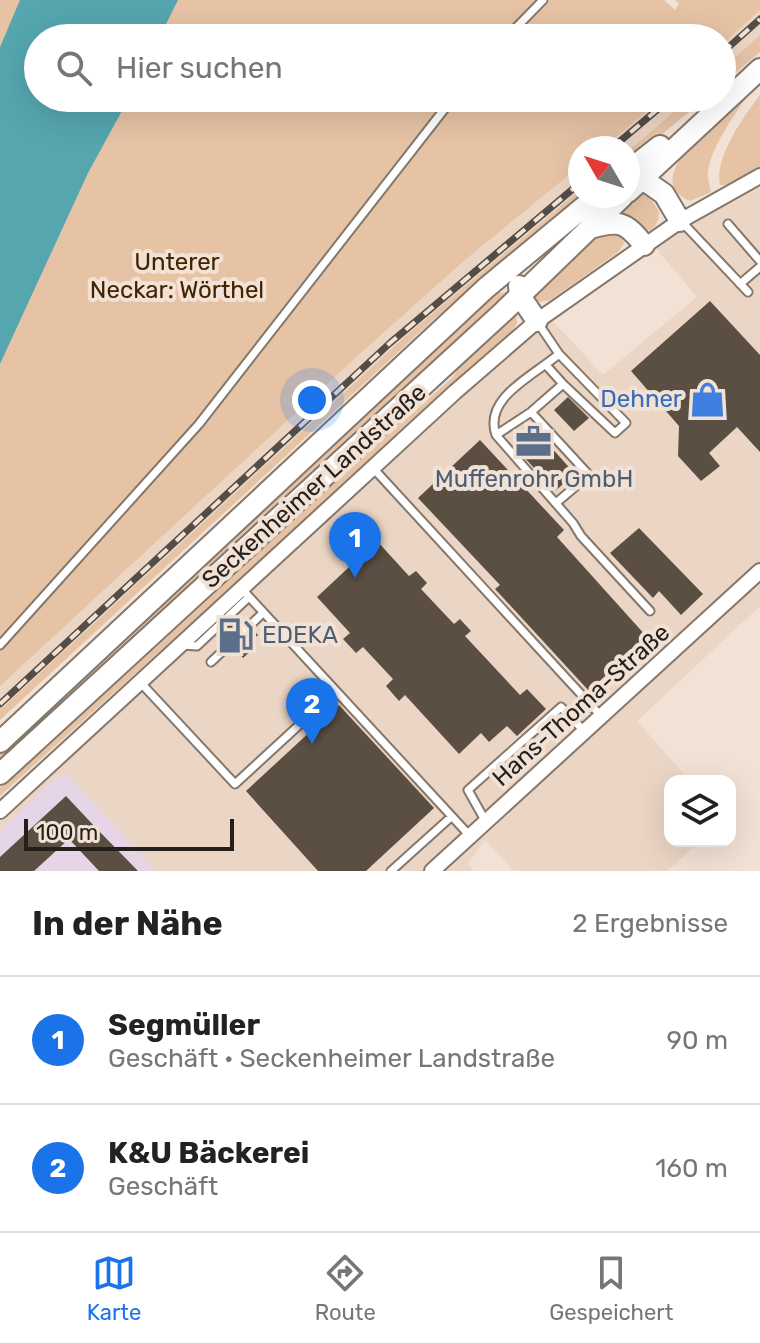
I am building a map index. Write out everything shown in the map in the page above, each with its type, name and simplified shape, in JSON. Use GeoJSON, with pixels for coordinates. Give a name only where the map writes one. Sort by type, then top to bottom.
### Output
{"type":"FeatureCollection","features":[{"type":"Feature","properties":{"kind":"main road"},"geometry":{"type":"LineString","coordinates":[[736,90],[760,69]]}},
{"type":"Feature","properties":{"kind":"main road"},"geometry":{"type":"LineString","coordinates":[[736,91],[743,84]]}},
{"type":"Feature","properties":{"kind":"main road"},"geometry":{"type":"LineString","coordinates":[[640,171],[710,112]]}},
{"type":"Feature","properties":{"kind":"main road"},"geometry":{"type":"LineString","coordinates":[[640,173],[671,153],[714,112]]}},
{"type":"Feature","properties":{"kind":"main road"},"geometry":{"type":"LineString","coordinates":[[664,194],[671,153]]}},
{"type":"Feature","properties":{"kind":"main road"},"geometry":{"type":"LineString","coordinates":[[640,182],[664,194],[680,221]]}},
{"type":"Feature","properties":{"kind":"main road","name":"Seckenheimer Landstraße"},"geometry":{"type":"LineString","coordinates":[[0,742],[445,325],[582,208]]}},
{"type":"Feature","properties":{"kind":"main road","name":"Seckenheimer Landstraße"},"geometry":{"type":"LineString","coordinates":[[0,774],[520,296],[611,208]]}},
{"type":"Feature","properties":{"kind":"main road"},"geometry":{"type":"LineString","coordinates":[[590,228],[609,223],[624,225],[644,245]]}},
{"type":"Feature","properties":{"kind":"main road"},"geometry":{"type":"LineString","coordinates":[[537,321],[520,296],[519,286],[524,269],[545,237]]}},
{"type":"Feature","properties":{"kind":"street"},"geometry":{"type":"LineString","coordinates":[[680,221],[760,176]]}},
{"type":"Feature","properties":{"kind":"street","name":"Seckenheimer Landstraße"},"geometry":{"type":"LineString","coordinates":[[0,811],[180,645],[245,593],[373,468],[537,321],[680,221]]}},
{"type":"Feature","properties":{"kind":"street","name":"Hans-Thoma-Straße"},"geometry":{"type":"LineString","coordinates":[[432,871],[760,571]]}},
{"type":"Feature","properties":{"kind":"lane"},"geometry":{"type":"LineString","coordinates":[[520,24],[543,0]]}},
{"type":"Feature","properties":{"kind":"lane"},"geometry":{"type":"LineString","coordinates":[[0,645],[199,424],[442,112]]}},
{"type":"Feature","properties":{"kind":"lane"},"geometry":{"type":"LineString","coordinates":[[680,221],[748,292]]}},
{"type":"Feature","properties":{"kind":"lane"},"geometry":{"type":"LineString","coordinates":[[728,224],[760,264],[740,284]]}},
{"type":"Feature","properties":{"kind":"lane"},"geometry":{"type":"LineString","coordinates":[[537,321],[559,354],[626,423],[615,433],[546,365]]}},
{"type":"Feature","properties":{"kind":"lane"},"geometry":{"type":"LineString","coordinates":[[559,354],[500,400],[493,412],[492,425],[496,435],[581,536],[650,611]]}},
{"type":"Feature","properties":{"kind":"lane"},"geometry":{"type":"LineString","coordinates":[[496,435],[531,412],[563,384]]}},
{"type":"Feature","properties":{"kind":"lane"},"geometry":{"type":"LineString","coordinates":[[531,412],[589,475],[556,503]]}},
{"type":"Feature","properties":{"kind":"lane"},"geometry":{"type":"LineString","coordinates":[[373,468],[601,716]]}},
{"type":"Feature","properties":{"kind":"lane"},"geometry":{"type":"LineString","coordinates":[[245,593],[470,836]]}},
{"type":"Feature","properties":{"kind":"lane"},"geometry":{"type":"LineString","coordinates":[[211,662],[263,613]]}},
{"type":"Feature","properties":{"kind":"lane"},"geometry":{"type":"LineString","coordinates":[[140,682],[235,784],[335,692]]}},
{"type":"Feature","properties":{"kind":"lane"},"geometry":{"type":"LineString","coordinates":[[486,822],[468,790],[561,707],[585,731]]}},
{"type":"Feature","properties":{"kind":"lane"},"geometry":{"type":"LineString","coordinates":[[391,871],[451,817]]}},
{"type":"Feature","properties":{"kind":"shaded area"},"geometry":{"type":"Polygon","coordinates":[[[760,10],[760,35],[736,56],[736,32],[760,10]]]}},
{"type":"Feature","properties":{"kind":"shaded area"},"geometry":{"type":"Polygon","coordinates":[[[646,112],[674,112],[640,141],[640,136],[617,136],[646,112]]]}},
{"type":"Feature","properties":{"kind":"shaded area"},"geometry":{"type":"Polygon","coordinates":[[[568,176],[568,200],[409,333],[0,710],[0,686],[465,260],[568,176]]]}},
{"type":"Feature","properties":{"kind":"shaded area"},"geometry":{"type":"Polygon","coordinates":[[[755,181],[760,189],[760,606],[637,721],[685,775],[664,775],[664,847],[693,847],[667,871],[514,871],[485,840],[468,864],[474,871],[0,871],[0,821],[549,317],[603,375],[697,297],[653,245],[755,181]]]}},
{"type":"Feature","properties":{"kind":"shaded area"},"geometry":{"type":"Polygon","coordinates":[[[67,774],[156,871],[0,871],[0,831],[56,777],[67,774]]]}},
{"type":"Feature","properties":{"kind":"green space","name":"Unterer Neckar: Wörthel"},"geometry":{"type":"Polygon","coordinates":[[[0,0],[664,0],[675,10],[679,4],[675,0],[760,0],[760,10],[736,32],[736,24],[24,24],[24,112],[646,112],[617,136],[568,136],[568,176],[465,260],[0,686],[0,0]]]}},
{"type":"Feature","properties":{"kind":"green space"},"geometry":{"type":"Polygon","coordinates":[[[760,35],[760,52],[736,72],[736,56],[760,35]]]}},
{"type":"Feature","properties":{"kind":"green space"},"geometry":{"type":"Polygon","coordinates":[[[755,86],[714,151],[708,174],[711,192],[690,201],[674,189],[674,172],[680,159],[728,112],[736,112],[736,104],[755,86]]]}},
{"type":"Feature","properties":{"kind":"green space"},"geometry":{"type":"Polygon","coordinates":[[[760,95],[760,168],[727,185],[720,185],[721,162],[726,150],[760,95]]]}},
{"type":"Feature","properties":{"kind":"green space"},"geometry":{"type":"Polygon","coordinates":[[[674,112],[689,112],[640,152],[640,141],[674,112]]]}},
{"type":"Feature","properties":{"kind":"green space"},"geometry":{"type":"Polygon","coordinates":[[[640,185],[659,211],[657,222],[647,231],[607,216],[616,208],[640,208],[640,185]]]}},
{"type":"Feature","properties":{"kind":"green space"},"geometry":{"type":"Polygon","coordinates":[[[568,200],[569,208],[434,319],[0,720],[0,710],[409,333],[568,200]]]}},
{"type":"Feature","properties":{"kind":"green space"},"geometry":{"type":"Polygon","coordinates":[[[608,228],[622,236],[624,244],[617,253],[550,300],[540,302],[530,298],[596,234],[608,228]]]}},
{"type":"Feature","properties":{"kind":"green space"},"geometry":{"type":"Polygon","coordinates":[[[510,292],[0,762],[0,754],[435,348],[497,293],[510,292]]]}},
{"type":"Feature","properties":{"kind":"green space"},"geometry":{"type":"Polygon","coordinates":[[[516,311],[517,323],[513,331],[0,796],[0,788],[305,508],[453,377],[464,358],[516,311]]]}},
{"type":"Feature","properties":{"kind":"water"},"geometry":{"type":"Polygon","coordinates":[[[20,0],[178,0],[166,24],[24,24],[24,112],[121,112],[88,173],[0,364],[0,47],[20,0]]]}},
{"type":"Feature","properties":{"kind":"building","name":"Dehner"},"geometry":{"type":"Polygon","coordinates":[[[710,301],[760,355],[760,452],[737,427],[709,453],[720,466],[701,481],[678,456],[679,426],[631,371],[710,301]]]}},
{"type":"Feature","properties":{"kind":"building"},"geometry":{"type":"Polygon","coordinates":[[[568,397],[589,418],[574,431],[554,410],[568,397]]]}},
{"type":"Feature","properties":{"kind":"building"},"geometry":{"type":"Polygon","coordinates":[[[533,427],[575,474],[555,491],[513,445],[533,427]]]}},
{"type":"Feature","properties":{"kind":"building"},"geometry":{"type":"Polygon","coordinates":[[[480,440],[564,530],[557,537],[647,637],[589,691],[495,589],[500,585],[418,498],[480,440]]]}},
{"type":"Feature","properties":{"kind":"building"},"geometry":{"type":"Polygon","coordinates":[[[639,528],[703,594],[681,615],[659,591],[653,598],[610,553],[639,528]]]}},
{"type":"Feature","properties":{"kind":"building"},"geometry":{"type":"Polygon","coordinates":[[[377,541],[409,576],[416,571],[427,583],[421,589],[454,624],[460,619],[471,631],[465,636],[520,695],[527,689],[546,709],[517,736],[507,726],[489,742],[481,733],[459,754],[405,695],[399,701],[386,686],[393,679],[363,647],[356,653],[343,639],[350,633],[317,597],[377,541]]]}},
{"type":"Feature","properties":{"kind":"building"},"geometry":{"type":"Polygon","coordinates":[[[239,615],[245,621],[224,641],[218,635],[239,615]]]}},
{"type":"Feature","properties":{"kind":"building"},"geometry":{"type":"Polygon","coordinates":[[[254,631],[258,635],[251,641],[256,646],[243,658],[239,652],[236,654],[233,651],[254,631]]]}},
{"type":"Feature","properties":{"kind":"building"},"geometry":{"type":"Polygon","coordinates":[[[339,705],[434,808],[366,871],[318,871],[246,791],[339,705]]]}},
{"type":"Feature","properties":{"kind":"building"},"geometry":{"type":"Polygon","coordinates":[[[66,796],[138,871],[99,871],[69,839],[34,871],[0,871],[0,857],[66,796]]]}},
{"type":"Feature","properties":{"kind":"railway"},"geometry":{"type":"LineString","coordinates":[[736,40],[760,19]]}},
{"type":"Feature","properties":{"kind":"railway"},"geometry":{"type":"LineString","coordinates":[[626,136],[654,112]]}},
{"type":"Feature","properties":{"kind":"railway"},"geometry":{"type":"LineString","coordinates":[[0,704],[390,343],[568,193]]}},
{"type":"Feature","properties":{"kind":"place","name":"Dehner"},"geometry":{"type":"Point","coordinates":[708,399]}},
{"type":"Feature","properties":{"kind":"place","name":"Muffenrohr GmbH"},"geometry":{"type":"Point","coordinates":[534,442]}},
{"type":"Feature","properties":{"kind":"place","name":"Segmüller"},"geometry":{"type":"Point","coordinates":[355,578]}},
{"type":"Feature","properties":{"kind":"place","name":"EDEKA"},"geometry":{"type":"Point","coordinates":[236,635]}},
{"type":"Feature","properties":{"kind":"place","name":"K&U Bäckerei"},"geometry":{"type":"Point","coordinates":[312,744]}}]}
